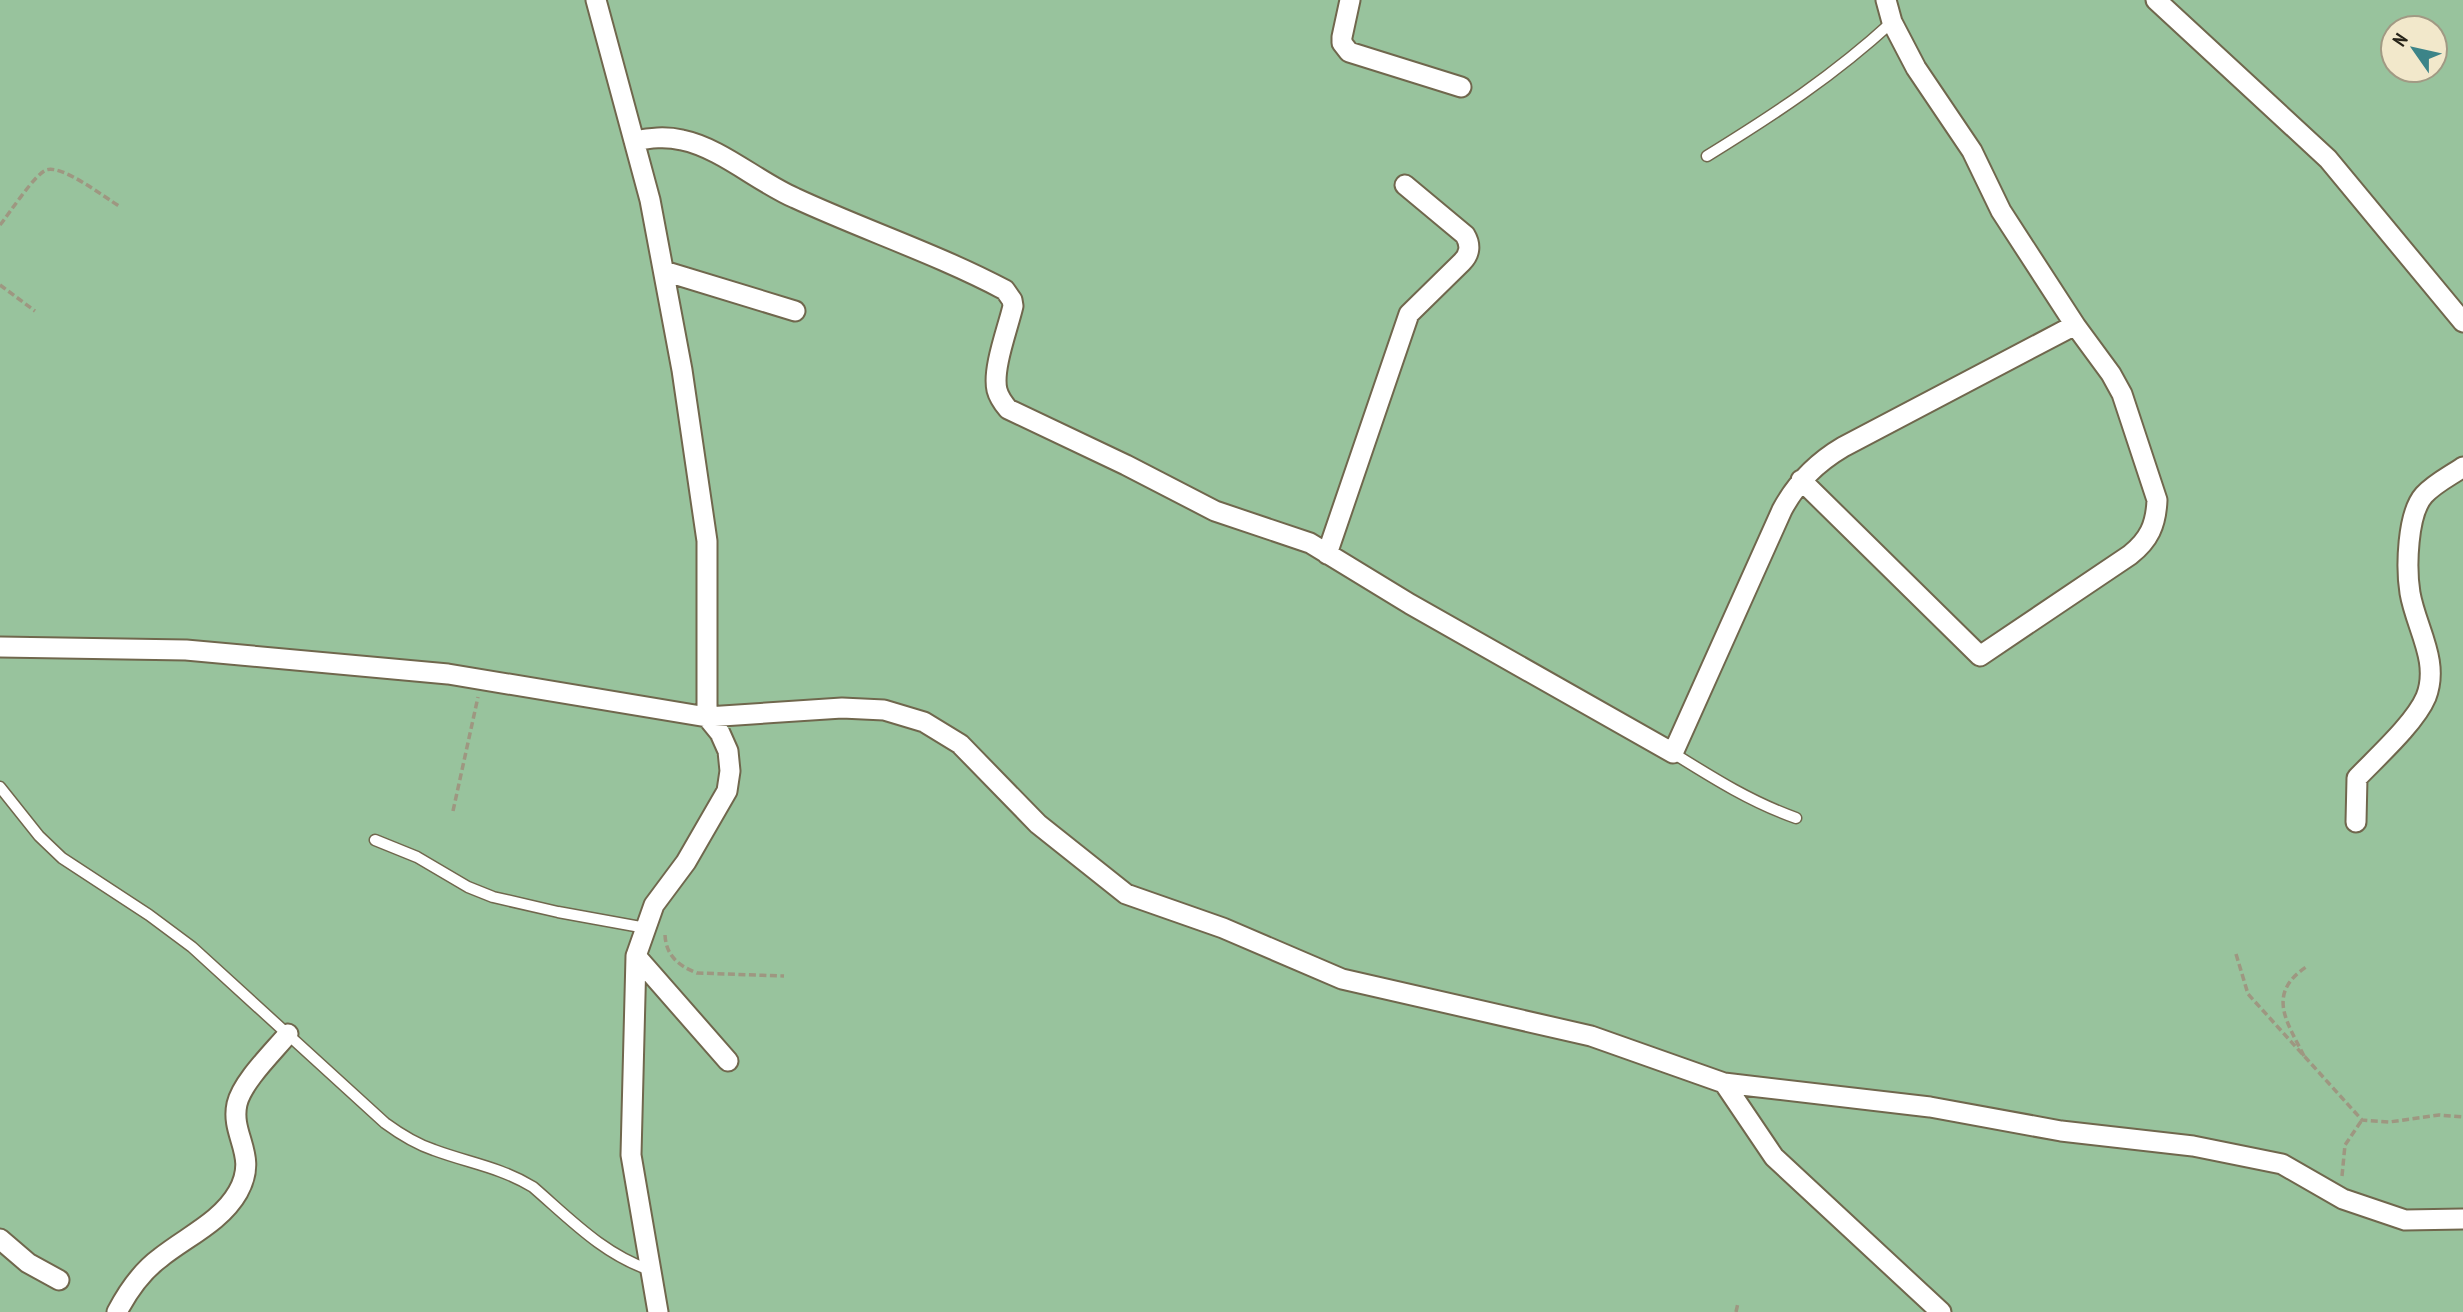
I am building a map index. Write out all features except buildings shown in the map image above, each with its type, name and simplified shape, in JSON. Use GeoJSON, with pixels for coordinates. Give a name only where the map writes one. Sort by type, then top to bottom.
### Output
{"type":"FeatureCollection","features":[{"type":"Feature","properties":{"kind":"street"},"geometry":{"type":"LineString","coordinates":[[596,0],[650,200],[682,370],[707,541],[707,717],[720,733],[728,751],[730,771],[727,791],[686,862],[654,905],[636,956],[631,1155],[658,1312]]}},
{"type":"Feature","properties":{"kind":"street"},"geometry":{"type":"LineString","coordinates":[[1350,0],[1342,37],[1342,43],[1349,52],[1461,87]]}},
{"type":"Feature","properties":{"kind":"street"},"geometry":{"type":"LineString","coordinates":[[1801,480],[1980,656],[2143,545],[2157,516],[2157,500],[2122,394],[2001,211],[1972,151],[1916,68],[1892,22],[1886,0]]}},
{"type":"Feature","properties":{"kind":"street"},"geometry":{"type":"LineString","coordinates":[[2156,0],[2329,159],[2463,322]]}},
{"type":"Feature","properties":{"kind":"street"},"geometry":{"type":"LineString","coordinates":[[634,141],[670,138],[706,148],[792,197],[1005,289],[1013,306],[996,376],[996,388],[1008,409],[1215,511],[1310,543],[1410,604],[1673,753],[1782,510],[1801,480],[1828,456],[1843,447],[2075,325]]}},
{"type":"Feature","properties":{"kind":"street"},"geometry":{"type":"LineString","coordinates":[[1327,554],[1409,314],[1462,262],[1468,252],[1465,235],[1405,186]]}},
{"type":"Feature","properties":{"kind":"street"},"geometry":{"type":"LineString","coordinates":[[664,271],[794,310]]}},
{"type":"Feature","properties":{"kind":"street"},"geometry":{"type":"LineString","coordinates":[[2440,294],[2463,300]]}},
{"type":"Feature","properties":{"kind":"street"},"geometry":{"type":"LineString","coordinates":[[2356,822],[2357,778],[2416,716],[2426,696],[2430,674],[2428,653],[2410,592],[2410,530],[2414,513],[2422,497],[2434,484],[2463,467]]}},
{"type":"Feature","properties":{"kind":"street"},"geometry":{"type":"LineString","coordinates":[[0,647],[186,650],[448,674],[707,717],[842,708],[884,710],[924,722],[960,744],[1038,824],[1126,894],[1223,928],[1342,979],[1591,1037],[1724,1083],[1930,1107],[2061,1131],[2193,1146],[2282,1164],[2343,1199],[2405,1220],[2463,1219]]}},
{"type":"Feature","properties":{"kind":"street"},"geometry":{"type":"LineString","coordinates":[[636,956],[728,1060]]}},
{"type":"Feature","properties":{"kind":"street"},"geometry":{"type":"LineString","coordinates":[[117,1312],[135,1281],[147,1268],[216,1218],[234,1199],[247,1167],[236,1117],[238,1102],[244,1088],[288,1034]]}},
{"type":"Feature","properties":{"kind":"street"},"geometry":{"type":"LineString","coordinates":[[1724,1083],[1774,1157],[1941,1312]]}},
{"type":"Feature","properties":{"kind":"street"},"geometry":{"type":"LineString","coordinates":[[0,1239],[28,1263],[59,1280]]}},
{"type":"Feature","properties":{"kind":"lane"},"geometry":{"type":"LineString","coordinates":[[1707,156],[1804,95],[1892,22]]}},
{"type":"Feature","properties":{"kind":"lane"},"geometry":{"type":"LineString","coordinates":[[1673,753],[1731,790],[1796,818]]}},
{"type":"Feature","properties":{"kind":"lane"},"geometry":{"type":"LineString","coordinates":[[0,788],[56,852],[182,939],[397,1131],[436,1151],[486,1165],[522,1180],[600,1245],[623,1260],[650,1270]]}},
{"type":"Feature","properties":{"kind":"lane"},"geometry":{"type":"LineString","coordinates":[[375,840],[417,858],[468,887],[494,897],[646,928]]}},
{"type":"Feature","properties":{"kind":"path"},"geometry":{"type":"LineString","coordinates":[[0,225],[39,175],[47,169],[61,170],[119,206]]}},
{"type":"Feature","properties":{"kind":"path"},"geometry":{"type":"LineString","coordinates":[[0,285],[35,311]]}},
{"type":"Feature","properties":{"kind":"path"},"geometry":{"type":"LineString","coordinates":[[453,811],[481,680]]}},
{"type":"Feature","properties":{"kind":"path"},"geometry":{"type":"LineString","coordinates":[[667,924],[665,943],[668,952],[685,968],[697,973],[784,976]]}},
{"type":"Feature","properties":{"kind":"path"},"geometry":{"type":"LineString","coordinates":[[2236,954],[2248,995],[2362,1120],[2389,1122],[2439,1115],[2463,1117]]}},
{"type":"Feature","properties":{"kind":"path"},"geometry":{"type":"LineString","coordinates":[[2306,967],[2288,983],[2283,1006],[2285,1018],[2307,1061]]}},
{"type":"Feature","properties":{"kind":"path"},"geometry":{"type":"LineString","coordinates":[[2343,1199],[2341,1172],[2345,1145],[2362,1120]]}},
{"type":"Feature","properties":{"kind":"path"},"geometry":{"type":"LineString","coordinates":[[1736,1312],[1738,1303]]}},
{"type":"Feature","properties":{"kind":"green space"},"geometry":{"type":"Polygon","coordinates":[[[0,0],[2463,0],[2463,1312],[0,1312],[0,0]]]}}]}
